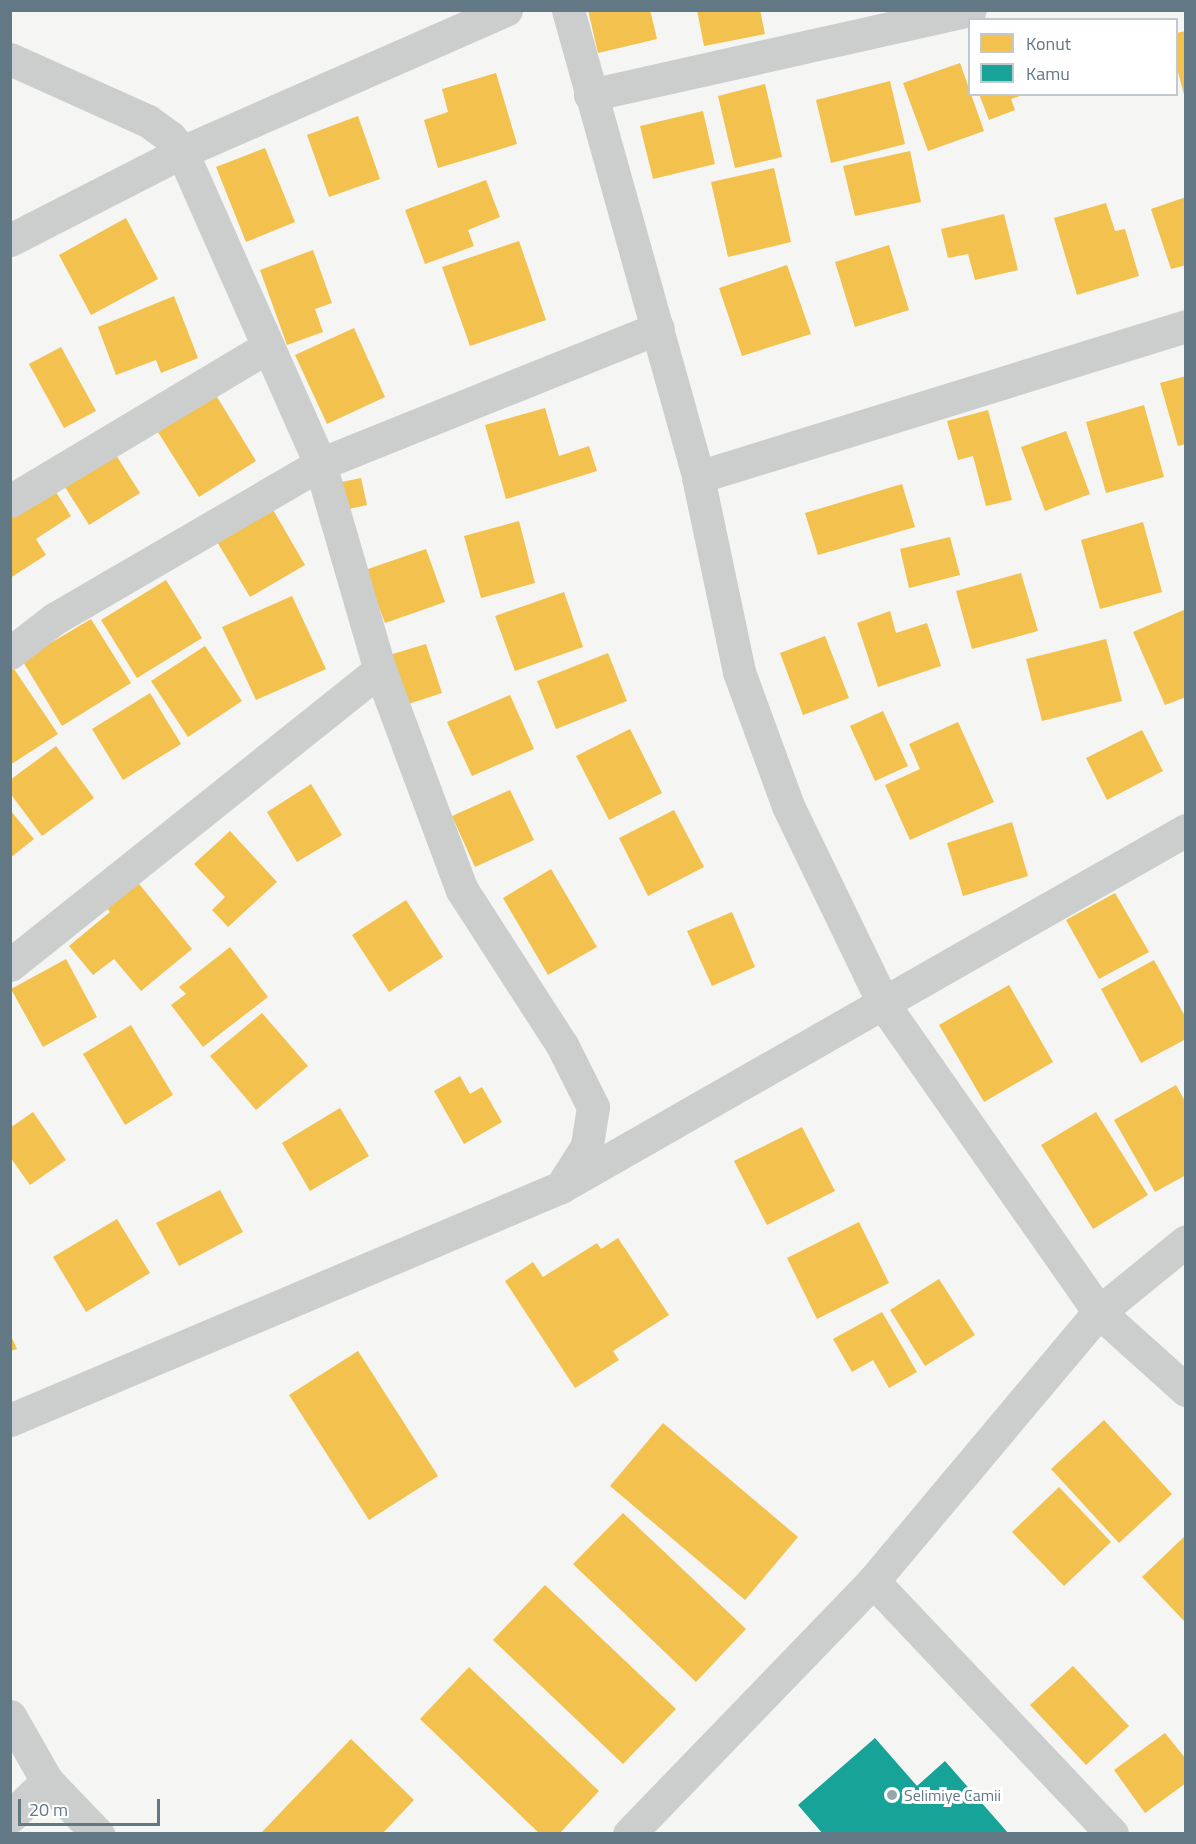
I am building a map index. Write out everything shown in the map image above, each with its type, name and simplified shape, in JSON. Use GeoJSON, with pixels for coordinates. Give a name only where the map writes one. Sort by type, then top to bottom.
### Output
{"type":"FeatureCollection","features":[{"type":"Feature","properties":{"kind":"street"},"geometry":{"type":"LineString","coordinates":[[10,240],[182,152],[506,10]]}},
{"type":"Feature","properties":{"kind":"street"},"geometry":{"type":"LineString","coordinates":[[568,10],[698,477],[739,672],[761,742],[788,806],[884,1005],[1099,1312],[1185,1390]]}},
{"type":"Feature","properties":{"kind":"street"},"geometry":{"type":"LineString","coordinates":[[590,95],[970,10]]}},
{"type":"Feature","properties":{"kind":"street"},"geometry":{"type":"LineString","coordinates":[[10,59],[148,121],[170,137],[182,152],[266,348],[320,464],[380,670],[462,890],[562,1045],[593,1107],[587,1146],[561,1187]]}},
{"type":"Feature","properties":{"kind":"street"},"geometry":{"type":"LineString","coordinates":[[698,477],[1185,326]]}},
{"type":"Feature","properties":{"kind":"street"},"geometry":{"type":"LineString","coordinates":[[10,653],[54,619],[320,464],[658,328]]}},
{"type":"Feature","properties":{"kind":"street"},"geometry":{"type":"LineString","coordinates":[[10,501],[266,348]]}},
{"type":"Feature","properties":{"kind":"street"},"geometry":{"type":"LineString","coordinates":[[10,965],[380,670]]}},
{"type":"Feature","properties":{"kind":"street"},"geometry":{"type":"LineString","coordinates":[[10,1420],[561,1187],[884,1005],[1185,830]]}},
{"type":"Feature","properties":{"kind":"street"},"geometry":{"type":"LineString","coordinates":[[629,1833],[873,1581],[1099,1312],[1185,1241]]}},
{"type":"Feature","properties":{"kind":"street"},"geometry":{"type":"LineString","coordinates":[[873,1581],[1112,1833]]}},
{"type":"Feature","properties":{"kind":"street"},"geometry":{"type":"LineString","coordinates":[[10,1716],[47,1781],[98,1833]]}},
{"type":"Feature","properties":{"kind":"street"},"geometry":{"type":"LineString","coordinates":[[10,1817],[47,1781]]}},
{"type":"Feature","properties":{"kind":"building: Konut"},"geometry":{"type":"Polygon","coordinates":[[[588,10],[650,10],[657,39],[598,53],[588,10]]]}},
{"type":"Feature","properties":{"kind":"building: Konut"},"geometry":{"type":"Polygon","coordinates":[[[697,10],[760,10],[765,34],[704,46],[697,10]]]}},
{"type":"Feature","properties":{"kind":"building: Konut"},"geometry":{"type":"Polygon","coordinates":[[[1186,31],[1186,98],[1178,72],[1178,33],[1186,31]]]}},
{"type":"Feature","properties":{"kind":"building: Konut"},"geometry":{"type":"Polygon","coordinates":[[[960,63],[968,86],[968,96],[972,96],[984,131],[928,151],[903,83],[960,63]]]}},
{"type":"Feature","properties":{"kind":"building: Konut"},"geometry":{"type":"Polygon","coordinates":[[[496,73],[517,144],[438,168],[424,120],[448,112],[442,89],[496,73]]]}},
{"type":"Feature","properties":{"kind":"building: Konut"},"geometry":{"type":"Polygon","coordinates":[[[890,81],[905,144],[831,163],[816,100],[890,81]]]}},
{"type":"Feature","properties":{"kind":"building: Konut"},"geometry":{"type":"Polygon","coordinates":[[[765,84],[782,157],[735,168],[718,96],[765,84]]]}},
{"type":"Feature","properties":{"kind":"building: Konut"},"geometry":{"type":"Polygon","coordinates":[[[980,96],[1020,96],[1011,99],[1015,110],[989,120],[980,96]]]}},
{"type":"Feature","properties":{"kind":"building: Konut"},"geometry":{"type":"Polygon","coordinates":[[[703,111],[715,164],[653,179],[640,126],[703,111]]]}},
{"type":"Feature","properties":{"kind":"building: Konut"},"geometry":{"type":"Polygon","coordinates":[[[358,116],[380,179],[329,197],[307,135],[358,116]]]}},
{"type":"Feature","properties":{"kind":"building: Konut"},"geometry":{"type":"Polygon","coordinates":[[[265,148],[295,222],[246,242],[216,167],[265,148]]]}},
{"type":"Feature","properties":{"kind":"building: Konut"},"geometry":{"type":"Polygon","coordinates":[[[910,151],[921,202],[855,216],[843,166],[910,151]]]}},
{"type":"Feature","properties":{"kind":"building: Konut"},"geometry":{"type":"Polygon","coordinates":[[[774,168],[791,242],[728,257],[711,182],[774,168]]]}},
{"type":"Feature","properties":{"kind":"building: Konut"},"geometry":{"type":"Polygon","coordinates":[[[486,180],[500,217],[468,230],[474,246],[425,264],[405,210],[486,180]]]}},
{"type":"Feature","properties":{"kind":"building: Konut"},"geometry":{"type":"Polygon","coordinates":[[[1186,197],[1186,265],[1171,269],[1151,209],[1186,197]]]}},
{"type":"Feature","properties":{"kind":"building: Konut"},"geometry":{"type":"Polygon","coordinates":[[[1106,203],[1115,231],[1125,229],[1139,276],[1077,295],[1054,218],[1106,203]]]}},
{"type":"Feature","properties":{"kind":"building: Konut"},"geometry":{"type":"Polygon","coordinates":[[[1004,214],[1018,270],[975,280],[968,254],[948,258],[941,229],[1004,214]]]}},
{"type":"Feature","properties":{"kind":"building: Konut"},"geometry":{"type":"Polygon","coordinates":[[[126,218],[158,279],[91,315],[59,255],[126,218]]]}},
{"type":"Feature","properties":{"kind":"building: Konut"},"geometry":{"type":"Polygon","coordinates":[[[519,241],[546,320],[470,346],[442,267],[519,241]]]}},
{"type":"Feature","properties":{"kind":"building: Konut"},"geometry":{"type":"Polygon","coordinates":[[[889,245],[909,310],[855,327],[835,262],[889,245]]]}},
{"type":"Feature","properties":{"kind":"building: Konut"},"geometry":{"type":"Polygon","coordinates":[[[313,250],[332,303],[315,309],[323,332],[287,345],[260,270],[313,250]]]}},
{"type":"Feature","properties":{"kind":"building: Konut"},"geometry":{"type":"Polygon","coordinates":[[[787,265],[811,334],[742,356],[719,288],[787,265]]]}},
{"type":"Feature","properties":{"kind":"building: Konut"},"geometry":{"type":"Polygon","coordinates":[[[174,296],[198,358],[161,373],[156,360],[116,375],[98,327],[174,296]]]}},
{"type":"Feature","properties":{"kind":"building: Konut"},"geometry":{"type":"Polygon","coordinates":[[[354,328],[385,397],[327,424],[295,355],[354,328]]]}},
{"type":"Feature","properties":{"kind":"building: Konut"},"geometry":{"type":"Polygon","coordinates":[[[61,347],[96,411],[64,428],[29,364],[61,347]]]}},
{"type":"Feature","properties":{"kind":"building: Konut"},"geometry":{"type":"Polygon","coordinates":[[[1186,376],[1186,444],[1178,446],[1160,383],[1186,376]]]}},
{"type":"Feature","properties":{"kind":"building: Konut"},"geometry":{"type":"Polygon","coordinates":[[[214,392],[256,461],[199,497],[156,429],[214,392]]]}},
{"type":"Feature","properties":{"kind":"building: Konut"},"geometry":{"type":"Polygon","coordinates":[[[1144,405],[1164,477],[1106,493],[1086,422],[1144,405]]]}},
{"type":"Feature","properties":{"kind":"building: Konut"},"geometry":{"type":"Polygon","coordinates":[[[545,408],[559,456],[589,446],[597,471],[506,499],[485,425],[545,408]]]}},
{"type":"Feature","properties":{"kind":"building: Konut"},"geometry":{"type":"Polygon","coordinates":[[[988,410],[1012,500],[986,506],[973,456],[958,460],[947,421],[988,410]]]}},
{"type":"Feature","properties":{"kind":"building: Konut"},"geometry":{"type":"Polygon","coordinates":[[[1066,431],[1090,494],[1045,511],[1021,447],[1066,431]]]}},
{"type":"Feature","properties":{"kind":"building: Konut"},"geometry":{"type":"Polygon","coordinates":[[[109,444],[140,493],[89,525],[58,476],[109,444]]]}},
{"type":"Feature","properties":{"kind":"building: Konut"},"geometry":{"type":"Polygon","coordinates":[[[361,478],[367,505],[344,510],[337,483],[361,478]]]}},
{"type":"Feature","properties":{"kind":"building: Konut"},"geometry":{"type":"Polygon","coordinates":[[[51,484],[71,516],[36,539],[46,555],[10,578],[10,509],[51,484]]]}},
{"type":"Feature","properties":{"kind":"building: Konut"},"geometry":{"type":"Polygon","coordinates":[[[902,484],[915,527],[818,555],[805,513],[902,484]]]}},
{"type":"Feature","properties":{"kind":"building: Konut"},"geometry":{"type":"Polygon","coordinates":[[[272,508],[305,565],[250,597],[216,540],[272,508]]]}},
{"type":"Feature","properties":{"kind":"building: Konut"},"geometry":{"type":"Polygon","coordinates":[[[519,521],[535,583],[481,598],[464,536],[519,521]]]}},
{"type":"Feature","properties":{"kind":"building: Konut"},"geometry":{"type":"Polygon","coordinates":[[[1143,522],[1162,592],[1100,609],[1081,540],[1143,522]]]}},
{"type":"Feature","properties":{"kind":"building: Konut"},"geometry":{"type":"Polygon","coordinates":[[[950,537],[960,575],[909,588],[900,549],[950,537]]]}},
{"type":"Feature","properties":{"kind":"building: Konut"},"geometry":{"type":"Polygon","coordinates":[[[426,549],[445,602],[385,623],[365,570],[426,549]]]}},
{"type":"Feature","properties":{"kind":"building: Konut"},"geometry":{"type":"Polygon","coordinates":[[[1021,573],[1038,631],[972,649],[956,591],[1021,573]]]}},
{"type":"Feature","properties":{"kind":"building: Konut"},"geometry":{"type":"Polygon","coordinates":[[[166,580],[202,638],[137,678],[101,620],[166,580]]]}},
{"type":"Feature","properties":{"kind":"building: Konut"},"geometry":{"type":"Polygon","coordinates":[[[564,592],[583,647],[515,671],[495,616],[564,592]]]}},
{"type":"Feature","properties":{"kind":"building: Konut"},"geometry":{"type":"Polygon","coordinates":[[[292,596],[326,669],[256,700],[222,627],[292,596]]]}},
{"type":"Feature","properties":{"kind":"building: Konut"},"geometry":{"type":"Polygon","coordinates":[[[1186,609],[1186,697],[1165,705],[1133,632],[1186,609]]]}},
{"type":"Feature","properties":{"kind":"building: Konut"},"geometry":{"type":"Polygon","coordinates":[[[890,611],[896,633],[927,623],[941,666],[878,687],[857,623],[890,611]]]}},
{"type":"Feature","properties":{"kind":"building: Konut"},"geometry":{"type":"Polygon","coordinates":[[[91,619],[131,683],[62,726],[22,660],[91,619]]]}},
{"type":"Feature","properties":{"kind":"building: Konut"},"geometry":{"type":"Polygon","coordinates":[[[825,636],[849,698],[803,715],[780,653],[825,636]]]}},
{"type":"Feature","properties":{"kind":"building: Konut"},"geometry":{"type":"Polygon","coordinates":[[[1106,639],[1122,701],[1042,721],[1026,659],[1106,639]]]}},
{"type":"Feature","properties":{"kind":"building: Konut"},"geometry":{"type":"Polygon","coordinates":[[[426,644],[442,693],[402,706],[386,656],[426,644]]]}},
{"type":"Feature","properties":{"kind":"building: Konut"},"geometry":{"type":"Polygon","coordinates":[[[205,646],[242,701],[188,737],[151,681],[205,646]]]}},
{"type":"Feature","properties":{"kind":"building: Konut"},"geometry":{"type":"Polygon","coordinates":[[[608,653],[627,701],[556,729],[537,681],[608,653]]]}},
{"type":"Feature","properties":{"kind":"building: Konut"},"geometry":{"type":"Polygon","coordinates":[[[14,669],[58,734],[10,765],[10,672],[14,669]]]}},
{"type":"Feature","properties":{"kind":"building: Konut"},"geometry":{"type":"Polygon","coordinates":[[[150,693],[181,744],[123,780],[92,729],[150,693]]]}},
{"type":"Feature","properties":{"kind":"building: Konut"},"geometry":{"type":"Polygon","coordinates":[[[510,695],[534,749],[472,776],[447,722],[510,695]]]}},
{"type":"Feature","properties":{"kind":"building: Konut"},"geometry":{"type":"Polygon","coordinates":[[[883,711],[908,766],[875,781],[850,726],[883,711]]]}},
{"type":"Feature","properties":{"kind":"building: Konut"},"geometry":{"type":"Polygon","coordinates":[[[958,722],[994,802],[910,840],[885,785],[920,769],[909,744],[958,722]]]}},
{"type":"Feature","properties":{"kind":"building: Konut"},"geometry":{"type":"Polygon","coordinates":[[[630,729],[662,793],[609,820],[576,756],[630,729]]]}},
{"type":"Feature","properties":{"kind":"building: Konut"},"geometry":{"type":"Polygon","coordinates":[[[1142,730],[1163,771],[1107,800],[1086,758],[1142,730]]]}},
{"type":"Feature","properties":{"kind":"building: Konut"},"geometry":{"type":"Polygon","coordinates":[[[56,746],[94,798],[42,836],[10,793],[10,780],[56,746]]]}},
{"type":"Feature","properties":{"kind":"building: Konut"},"geometry":{"type":"Polygon","coordinates":[[[311,784],[342,835],[297,862],[267,812],[311,784]]]}},
{"type":"Feature","properties":{"kind":"building: Konut"},"geometry":{"type":"Polygon","coordinates":[[[510,790],[534,840],[475,867],[452,816],[510,790]]]}},
{"type":"Feature","properties":{"kind":"building: Konut"},"geometry":{"type":"Polygon","coordinates":[[[10,810],[34,839],[10,858],[10,810]]]}},
{"type":"Feature","properties":{"kind":"building: Konut"},"geometry":{"type":"Polygon","coordinates":[[[674,810],[704,867],[648,896],[619,838],[674,810]]]}},
{"type":"Feature","properties":{"kind":"building: Konut"},"geometry":{"type":"Polygon","coordinates":[[[1012,822],[1028,876],[963,896],[947,843],[1012,822]]]}},
{"type":"Feature","properties":{"kind":"building: Konut"},"geometry":{"type":"Polygon","coordinates":[[[230,831],[277,882],[228,927],[212,910],[225,897],[194,864],[230,831]]]}},
{"type":"Feature","properties":{"kind":"building: Konut"},"geometry":{"type":"Polygon","coordinates":[[[551,869],[597,947],[548,975],[503,898],[551,869]]]}},
{"type":"Feature","properties":{"kind":"building: Konut"},"geometry":{"type":"Polygon","coordinates":[[[131,874],[192,949],[141,991],[114,959],[93,975],[69,946],[110,912],[99,900],[131,874]]]}},
{"type":"Feature","properties":{"kind":"building: Konut"},"geometry":{"type":"Polygon","coordinates":[[[1115,893],[1149,952],[1099,979],[1066,920],[1115,893]]]}},
{"type":"Feature","properties":{"kind":"building: Konut"},"geometry":{"type":"Polygon","coordinates":[[[406,900],[443,957],[389,992],[352,935],[406,900]]]}},
{"type":"Feature","properties":{"kind":"building: Konut"},"geometry":{"type":"Polygon","coordinates":[[[732,912],[755,967],[712,986],[687,931],[732,912]]]}},
{"type":"Feature","properties":{"kind":"building: Konut"},"geometry":{"type":"Polygon","coordinates":[[[230,947],[268,997],[203,1047],[171,1005],[186,994],[179,987],[230,947]]]}},
{"type":"Feature","properties":{"kind":"building: Konut"},"geometry":{"type":"Polygon","coordinates":[[[66,959],[97,1017],[43,1047],[11,989],[66,959]]]}},
{"type":"Feature","properties":{"kind":"building: Konut"},"geometry":{"type":"Polygon","coordinates":[[[1154,960],[1186,1018],[1186,1039],[1141,1063],[1101,989],[1154,960]]]}},
{"type":"Feature","properties":{"kind":"building: Konut"},"geometry":{"type":"Polygon","coordinates":[[[1009,985],[1053,1062],[984,1102],[939,1025],[1009,985]]]}},
{"type":"Feature","properties":{"kind":"building: Konut"},"geometry":{"type":"Polygon","coordinates":[[[262,1013],[308,1066],[256,1110],[210,1056],[262,1013]]]}},
{"type":"Feature","properties":{"kind":"building: Konut"},"geometry":{"type":"Polygon","coordinates":[[[131,1025],[173,1095],[125,1125],[83,1054],[131,1025]]]}},
{"type":"Feature","properties":{"kind":"building: Konut"},"geometry":{"type":"Polygon","coordinates":[[[460,1076],[470,1094],[482,1087],[502,1122],[464,1144],[434,1091],[460,1076]]]}},
{"type":"Feature","properties":{"kind":"building: Konut"},"geometry":{"type":"Polygon","coordinates":[[[1176,1085],[1186,1103],[1186,1175],[1155,1192],[1114,1120],[1176,1085]]]}},
{"type":"Feature","properties":{"kind":"building: Konut"},"geometry":{"type":"Polygon","coordinates":[[[340,1108],[369,1156],[310,1191],[282,1143],[340,1108]]]}},
{"type":"Feature","properties":{"kind":"building: Konut"},"geometry":{"type":"Polygon","coordinates":[[[33,1112],[66,1160],[30,1185],[10,1157],[10,1128],[33,1112]]]}},
{"type":"Feature","properties":{"kind":"building: Konut"},"geometry":{"type":"Polygon","coordinates":[[[1096,1112],[1148,1195],[1093,1229],[1041,1145],[1096,1112]]]}},
{"type":"Feature","properties":{"kind":"building: Konut"},"geometry":{"type":"Polygon","coordinates":[[[802,1127],[835,1191],[767,1225],[734,1161],[802,1127]]]}},
{"type":"Feature","properties":{"kind":"building: Konut"},"geometry":{"type":"Polygon","coordinates":[[[220,1190],[243,1232],[179,1266],[156,1223],[220,1190]]]}},
{"type":"Feature","properties":{"kind":"building: Konut"},"geometry":{"type":"Polygon","coordinates":[[[117,1219],[150,1273],[86,1312],[53,1257],[117,1219]]]}},
{"type":"Feature","properties":{"kind":"building: Konut"},"geometry":{"type":"Polygon","coordinates":[[[859,1222],[889,1283],[817,1319],[787,1258],[859,1222]]]}},
{"type":"Feature","properties":{"kind":"building: Konut"},"geometry":{"type":"Polygon","coordinates":[[[618,1238],[669,1315],[613,1351],[619,1360],[575,1388],[505,1281],[533,1262],[543,1277],[597,1243],[601,1249],[618,1238]]]}},
{"type":"Feature","properties":{"kind":"building: Konut"},"geometry":{"type":"Polygon","coordinates":[[[939,1279],[975,1335],[925,1366],[890,1310],[939,1279]]]}},
{"type":"Feature","properties":{"kind":"building: Konut"},"geometry":{"type":"Polygon","coordinates":[[[882,1312],[917,1372],[889,1388],[873,1360],[852,1372],[833,1339],[882,1312]]]}},
{"type":"Feature","properties":{"kind":"building: Konut"},"geometry":{"type":"Polygon","coordinates":[[[10,1334],[17,1349],[10,1351],[10,1334]]]}},
{"type":"Feature","properties":{"kind":"building: Konut"},"geometry":{"type":"Polygon","coordinates":[[[358,1351],[438,1476],[369,1520],[289,1395],[358,1351]]]}},
{"type":"Feature","properties":{"kind":"building: Konut"},"geometry":{"type":"Polygon","coordinates":[[[1104,1420],[1172,1494],[1119,1543],[1051,1469],[1104,1420]]]}},
{"type":"Feature","properties":{"kind":"building: Konut"},"geometry":{"type":"Polygon","coordinates":[[[663,1423],[798,1537],[745,1600],[610,1486],[663,1423]]]}},
{"type":"Feature","properties":{"kind":"building: Konut"},"geometry":{"type":"Polygon","coordinates":[[[1059,1487],[1111,1542],[1064,1586],[1012,1532],[1059,1487]]]}},
{"type":"Feature","properties":{"kind":"building: Konut"},"geometry":{"type":"Polygon","coordinates":[[[623,1513],[746,1629],[696,1682],[573,1564],[623,1513]]]}},
{"type":"Feature","properties":{"kind":"building: Konut"},"geometry":{"type":"Polygon","coordinates":[[[1186,1535],[1186,1623],[1142,1577],[1186,1535]]]}},
{"type":"Feature","properties":{"kind":"building: Konut"},"geometry":{"type":"Polygon","coordinates":[[[545,1585],[676,1709],[623,1764],[493,1640],[545,1585]]]}},
{"type":"Feature","properties":{"kind":"building: Konut"},"geometry":{"type":"Polygon","coordinates":[[[1073,1666],[1129,1726],[1086,1765],[1030,1705],[1073,1666]]]}},
{"type":"Feature","properties":{"kind":"building: Konut"},"geometry":{"type":"Polygon","coordinates":[[[469,1667],[599,1791],[559,1834],[540,1834],[420,1719],[469,1667]]]}},
{"type":"Feature","properties":{"kind":"building: Konut"},"geometry":{"type":"Polygon","coordinates":[[[1165,1733],[1186,1759],[1186,1783],[1145,1813],[1114,1770],[1165,1733]]]}},
{"type":"Feature","properties":{"kind":"building: Konut"},"geometry":{"type":"Polygon","coordinates":[[[351,1739],[414,1800],[382,1834],[260,1834],[351,1739]]]}},
{"type":"Feature","properties":{"kind":"building: Kamu","name":"Selimiye Camii"},"geometry":{"type":"Polygon","coordinates":[[[875,1738],[917,1786],[945,1761],[1009,1834],[823,1834],[798,1805],[875,1738]]]}},
{"type":"Feature","properties":{"kind":"place","name":"Selimiye Camii"},"geometry":{"type":"Point","coordinates":[892,1795]}}]}
